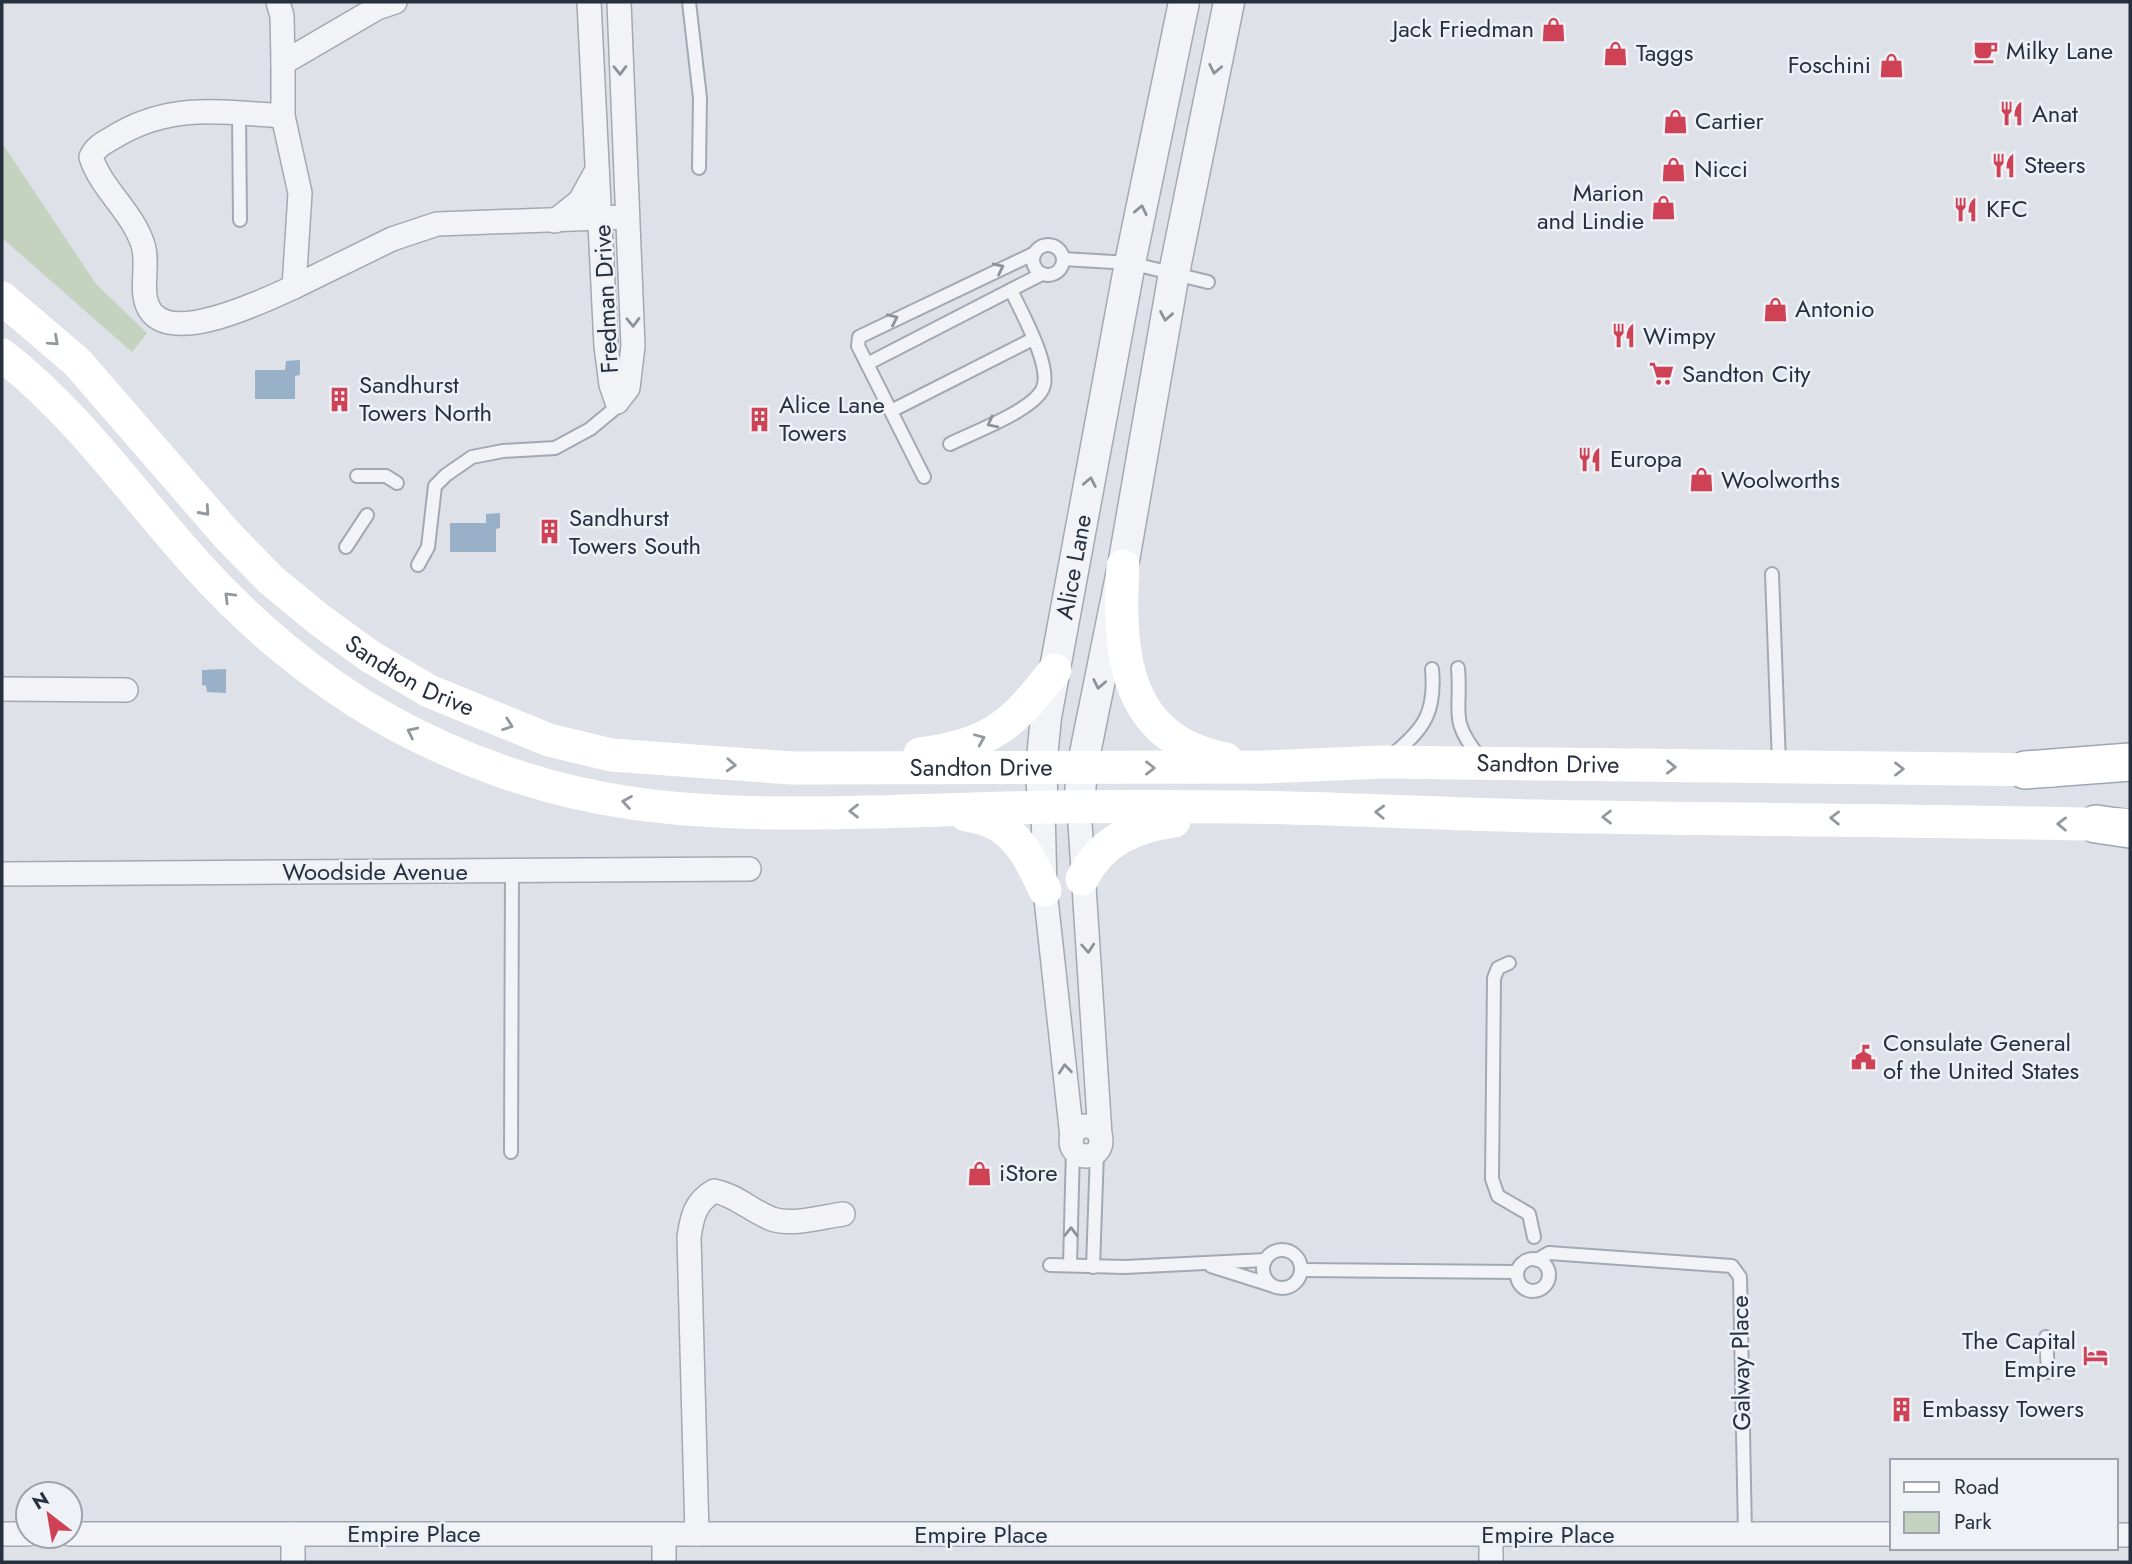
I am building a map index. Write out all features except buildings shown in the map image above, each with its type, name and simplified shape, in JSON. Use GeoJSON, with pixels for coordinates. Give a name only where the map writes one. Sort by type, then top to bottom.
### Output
{"type":"FeatureCollection","features":[{"type":"Feature","properties":{"kind":"main road","name":"Sandton Drive"},"geometry":{"type":"LineString","coordinates":[[2,298],[85,370],[188,493],[271,580],[371,657],[429,691],[549,740],[611,755],[792,768],[1264,767],[1382,762],[2130,772]]}},
{"type":"Feature","properties":{"kind":"main road","name":"Sandton Drive"},"geometry":{"type":"LineString","coordinates":[[2,355],[28,375],[96,443],[198,567],[260,628],[319,675],[381,716],[454,753],[533,782],[630,803],[755,812],[1242,807],[1541,816],[2119,826]]}},
{"type":"Feature","properties":{"kind":"main road"},"geometry":{"type":"LineString","coordinates":[[1123,566],[1120,612],[1128,671],[1136,697],[1153,722],[1167,735],[1190,748],[1264,767]]}},
{"type":"Feature","properties":{"kind":"main road"},"geometry":{"type":"LineString","coordinates":[[792,768],[940,751],[974,742],[999,730],[1020,714],[1055,670]]}},
{"type":"Feature","properties":{"kind":"main road"},"geometry":{"type":"LineString","coordinates":[[2025,770],[2130,762]]}},
{"type":"Feature","properties":{"kind":"main road"},"geometry":{"type":"LineString","coordinates":[[1082,879],[1099,854],[1122,835],[1157,824],[1242,807]]}},
{"type":"Feature","properties":{"kind":"main road"},"geometry":{"type":"LineString","coordinates":[[922,810],[983,817],[999,824],[1022,844],[1045,890]]}},
{"type":"Feature","properties":{"kind":"street"},"geometry":{"type":"LineString","coordinates":[[278,2],[282,16],[283,116],[300,193],[294,287]]}},
{"type":"Feature","properties":{"kind":"street"},"geometry":{"type":"LineString","coordinates":[[283,63],[377,8],[395,2]]}},
{"type":"Feature","properties":{"kind":"street","name":"Fredman Drive"},"geometry":{"type":"LineString","coordinates":[[589,2],[607,346],[611,385],[617,402]]}},
{"type":"Feature","properties":{"kind":"street","name":"Fredman Drive"},"geometry":{"type":"LineString","coordinates":[[617,402],[628,388],[632,369],[619,2]]}},
{"type":"Feature","properties":{"kind":"street","name":"Alice Lane"},"geometry":{"type":"LineString","coordinates":[[1072,1142],[1045,890],[1041,768],[1055,670],[1130,263],[1184,2]]}},
{"type":"Feature","properties":{"kind":"street","name":"Alice Lane"},"geometry":{"type":"LineString","coordinates":[[1098,1143],[1082,879],[1079,808],[1082,768],[1123,566],[1174,273],[1228,2]]}},
{"type":"Feature","properties":{"kind":"street"},"geometry":{"type":"LineString","coordinates":[[283,116],[186,111],[141,122],[94,148],[91,157],[94,167],[144,246],[145,297],[152,313],[166,323],[200,321],[235,313],[392,239],[437,225],[627,217]]}},
{"type":"Feature","properties":{"kind":"street"},"geometry":{"type":"LineString","coordinates":[[555,221],[589,190],[598,165]]}},
{"type":"Feature","properties":{"kind":"street"},"geometry":{"type":"LineString","coordinates":[[604,277],[630,276]]}},
{"type":"Feature","properties":{"kind":"street"},"geometry":{"type":"LineString","coordinates":[[2,689],[126,690]]}},
{"type":"Feature","properties":{"kind":"street","name":"Woodside Avenue"},"geometry":{"type":"LineString","coordinates":[[2,874],[749,869]]}},
{"type":"Feature","properties":{"kind":"street"},"geometry":{"type":"LineString","coordinates":[[1072,1142],[1083,1156],[1098,1143]]}},
{"type":"Feature","properties":{"kind":"street"},"geometry":{"type":"LineString","coordinates":[[697,1534],[689,1237],[692,1214],[704,1197],[714,1191],[730,1194],[774,1220],[793,1221],[843,1214]]}},
{"type":"Feature","properties":{"kind":"street","name":"Empire Place"},"geometry":{"type":"LineString","coordinates":[[84,1534],[1890,1534]]}},
{"type":"Feature","properties":{"kind":"street"},"geometry":{"type":"LineString","coordinates":[[293,1534],[293,1562]]}},
{"type":"Feature","properties":{"kind":"street"},"geometry":{"type":"LineString","coordinates":[[664,1535],[664,1562]]}},
{"type":"Feature","properties":{"kind":"street"},"geometry":{"type":"LineString","coordinates":[[1491,1535],[1491,1562]]}},
{"type":"Feature","properties":{"kind":"lane"},"geometry":{"type":"LineString","coordinates":[[689,2],[699,98],[699,167]]}},
{"type":"Feature","properties":{"kind":"lane"},"geometry":{"type":"LineString","coordinates":[[239,113],[240,220]]}},
{"type":"Feature","properties":{"kind":"lane"},"geometry":{"type":"LineString","coordinates":[[924,477],[857,341],[866,331],[1035,253],[1042,246],[1051,246],[1059,251],[1063,259]]}},
{"type":"Feature","properties":{"kind":"lane"},"geometry":{"type":"LineString","coordinates":[[1035,253],[1033,262],[1042,274]]}},
{"type":"Feature","properties":{"kind":"lane"},"geometry":{"type":"LineString","coordinates":[[1063,259],[1130,263],[1208,282]]}},
{"type":"Feature","properties":{"kind":"lane"},"geometry":{"type":"LineString","coordinates":[[867,365],[1042,274],[1056,273],[1063,259]]}},
{"type":"Feature","properties":{"kind":"lane"},"geometry":{"type":"LineString","coordinates":[[950,444],[1034,401],[1044,388],[1044,369],[1011,290]]}},
{"type":"Feature","properties":{"kind":"lane"},"geometry":{"type":"LineString","coordinates":[[891,411],[1031,334]]}},
{"type":"Feature","properties":{"kind":"lane"},"geometry":{"type":"LineString","coordinates":[[418,565],[428,547],[435,486],[446,475],[472,457],[503,451],[555,448],[590,429],[613,410],[617,402]]}},
{"type":"Feature","properties":{"kind":"lane"},"geometry":{"type":"LineString","coordinates":[[357,476],[386,476],[397,483]]}},
{"type":"Feature","properties":{"kind":"lane"},"geometry":{"type":"LineString","coordinates":[[346,547],[367,515]]}},
{"type":"Feature","properties":{"kind":"lane"},"geometry":{"type":"LineString","coordinates":[[1772,574],[1779,768]]}},
{"type":"Feature","properties":{"kind":"lane"},"geometry":{"type":"LineString","coordinates":[[1382,762],[1413,738],[1430,714],[1434,688],[1432,668]]}},
{"type":"Feature","properties":{"kind":"lane"},"geometry":{"type":"LineString","coordinates":[[1458,668],[1460,692],[1456,718],[1463,738],[1485,764]]}},
{"type":"Feature","properties":{"kind":"lane"},"geometry":{"type":"LineString","coordinates":[[511,1152],[512,871]]}},
{"type":"Feature","properties":{"kind":"lane"},"geometry":{"type":"LineString","coordinates":[[1509,963],[1497,968],[1494,978],[1492,1179],[1498,1196],[1529,1214],[1534,1237]]}},
{"type":"Feature","properties":{"kind":"lane"},"geometry":{"type":"LineString","coordinates":[[1070,1265],[1072,1142]]}},
{"type":"Feature","properties":{"kind":"lane"},"geometry":{"type":"LineString","coordinates":[[1093,1267],[1098,1143]]}},
{"type":"Feature","properties":{"kind":"lane"},"geometry":{"type":"LineString","coordinates":[[1050,1265],[1093,1267],[1205,1264],[1265,1260],[1275,1252],[1287,1251],[1298,1258],[1302,1270],[1294,1285],[1282,1289],[1205,1264]]}},
{"type":"Feature","properties":{"kind":"lane","name":"Galway Place"},"geometry":{"type":"LineString","coordinates":[[1537,1260],[1549,1253],[1732,1266],[1737,1270],[1740,1278],[1745,1534]]}},
{"type":"Feature","properties":{"kind":"lane"},"geometry":{"type":"LineString","coordinates":[[1265,1260],[1264,1276],[1271,1285]]}},
{"type":"Feature","properties":{"kind":"lane"},"geometry":{"type":"LineString","coordinates":[[1537,1260],[1545,1266],[1548,1276],[1541,1289],[1531,1291],[1522,1286],[1517,1272],[1522,1263],[1537,1260]]}},
{"type":"Feature","properties":{"kind":"lane"},"geometry":{"type":"LineString","coordinates":[[1302,1270],[1517,1272]]}},
{"type":"Feature","properties":{"kind":"lane"},"geometry":{"type":"LineString","coordinates":[[2046,1337],[2048,1372]]}},
{"type":"Feature","properties":{"kind":"green space"},"geometry":{"type":"Polygon","coordinates":[[[2,143],[96,284],[147,333],[132,352],[2,238],[2,143]]]}},
{"type":"Feature","properties":{"kind":"water"},"geometry":{"type":"Polygon","coordinates":[[[300,360],[300,375],[295,376],[295,399],[255,399],[255,370],[285,370],[286,361],[300,360]]]}},
{"type":"Feature","properties":{"kind":"water"},"geometry":{"type":"Polygon","coordinates":[[[500,513],[500,528],[496,529],[496,552],[450,552],[450,523],[486,523],[486,514],[500,513]]]}},
{"type":"Feature","properties":{"kind":"water"},"geometry":{"type":"Polygon","coordinates":[[[226,669],[226,693],[207,692],[206,686],[202,685],[202,670],[226,669]]]}},
{"type":"Feature","properties":{"kind":"place","name":"Jack Friedman"},"geometry":{"type":"Point","coordinates":[1554,29]}},
{"type":"Feature","properties":{"kind":"place","name":"Milky Lane"},"geometry":{"type":"Point","coordinates":[1986,51]}},
{"type":"Feature","properties":{"kind":"place","name":"Taggs"},"geometry":{"type":"Point","coordinates":[1616,53]}},
{"type":"Feature","properties":{"kind":"place","name":"Foschini"},"geometry":{"type":"Point","coordinates":[1891,65]}},
{"type":"Feature","properties":{"kind":"place","name":"Anat"},"geometry":{"type":"Point","coordinates":[2012,114]}},
{"type":"Feature","properties":{"kind":"place","name":"Cartier"},"geometry":{"type":"Point","coordinates":[1675,121]}},
{"type":"Feature","properties":{"kind":"place","name":"Steers"},"geometry":{"type":"Point","coordinates":[2004,165]}},
{"type":"Feature","properties":{"kind":"place","name":"Nicci"},"geometry":{"type":"Point","coordinates":[1674,169]}},
{"type":"Feature","properties":{"kind":"place","name":"Marion and Lindie"},"geometry":{"type":"Point","coordinates":[1664,207]}},
{"type":"Feature","properties":{"kind":"place","name":"KFC"},"geometry":{"type":"Point","coordinates":[1966,209]}},
{"type":"Feature","properties":{"kind":"place","name":"Antonio"},"geometry":{"type":"Point","coordinates":[1775,309]}},
{"type":"Feature","properties":{"kind":"place","name":"Wimpy"},"geometry":{"type":"Point","coordinates":[1623,336]}},
{"type":"Feature","properties":{"kind":"place","name":"Sandton City"},"geometry":{"type":"Point","coordinates":[1662,374]}},
{"type":"Feature","properties":{"kind":"place","name":"Sandhurst Towers North"},"geometry":{"type":"Point","coordinates":[339,399]}},
{"type":"Feature","properties":{"kind":"place","name":"Alice Lane Towers"},"geometry":{"type":"Point","coordinates":[759,419]}},
{"type":"Feature","properties":{"kind":"place","name":"Europa"},"geometry":{"type":"Point","coordinates":[1590,459]}},
{"type":"Feature","properties":{"kind":"place","name":"Woolworths"},"geometry":{"type":"Point","coordinates":[1701,480]}},
{"type":"Feature","properties":{"kind":"place","name":"Sandhurst Towers South"},"geometry":{"type":"Point","coordinates":[549,532]}},
{"type":"Feature","properties":{"kind":"place","name":"Consulate General of the United States"},"geometry":{"type":"Point","coordinates":[1863,1057]}},
{"type":"Feature","properties":{"kind":"place","name":"iStore"},"geometry":{"type":"Point","coordinates":[979,1173]}},
{"type":"Feature","properties":{"kind":"place","name":"The Capital Empire"},"geometry":{"type":"Point","coordinates":[2096,1355]}},
{"type":"Feature","properties":{"kind":"place","name":"Embassy Towers"},"geometry":{"type":"Point","coordinates":[1902,1409]}}]}
